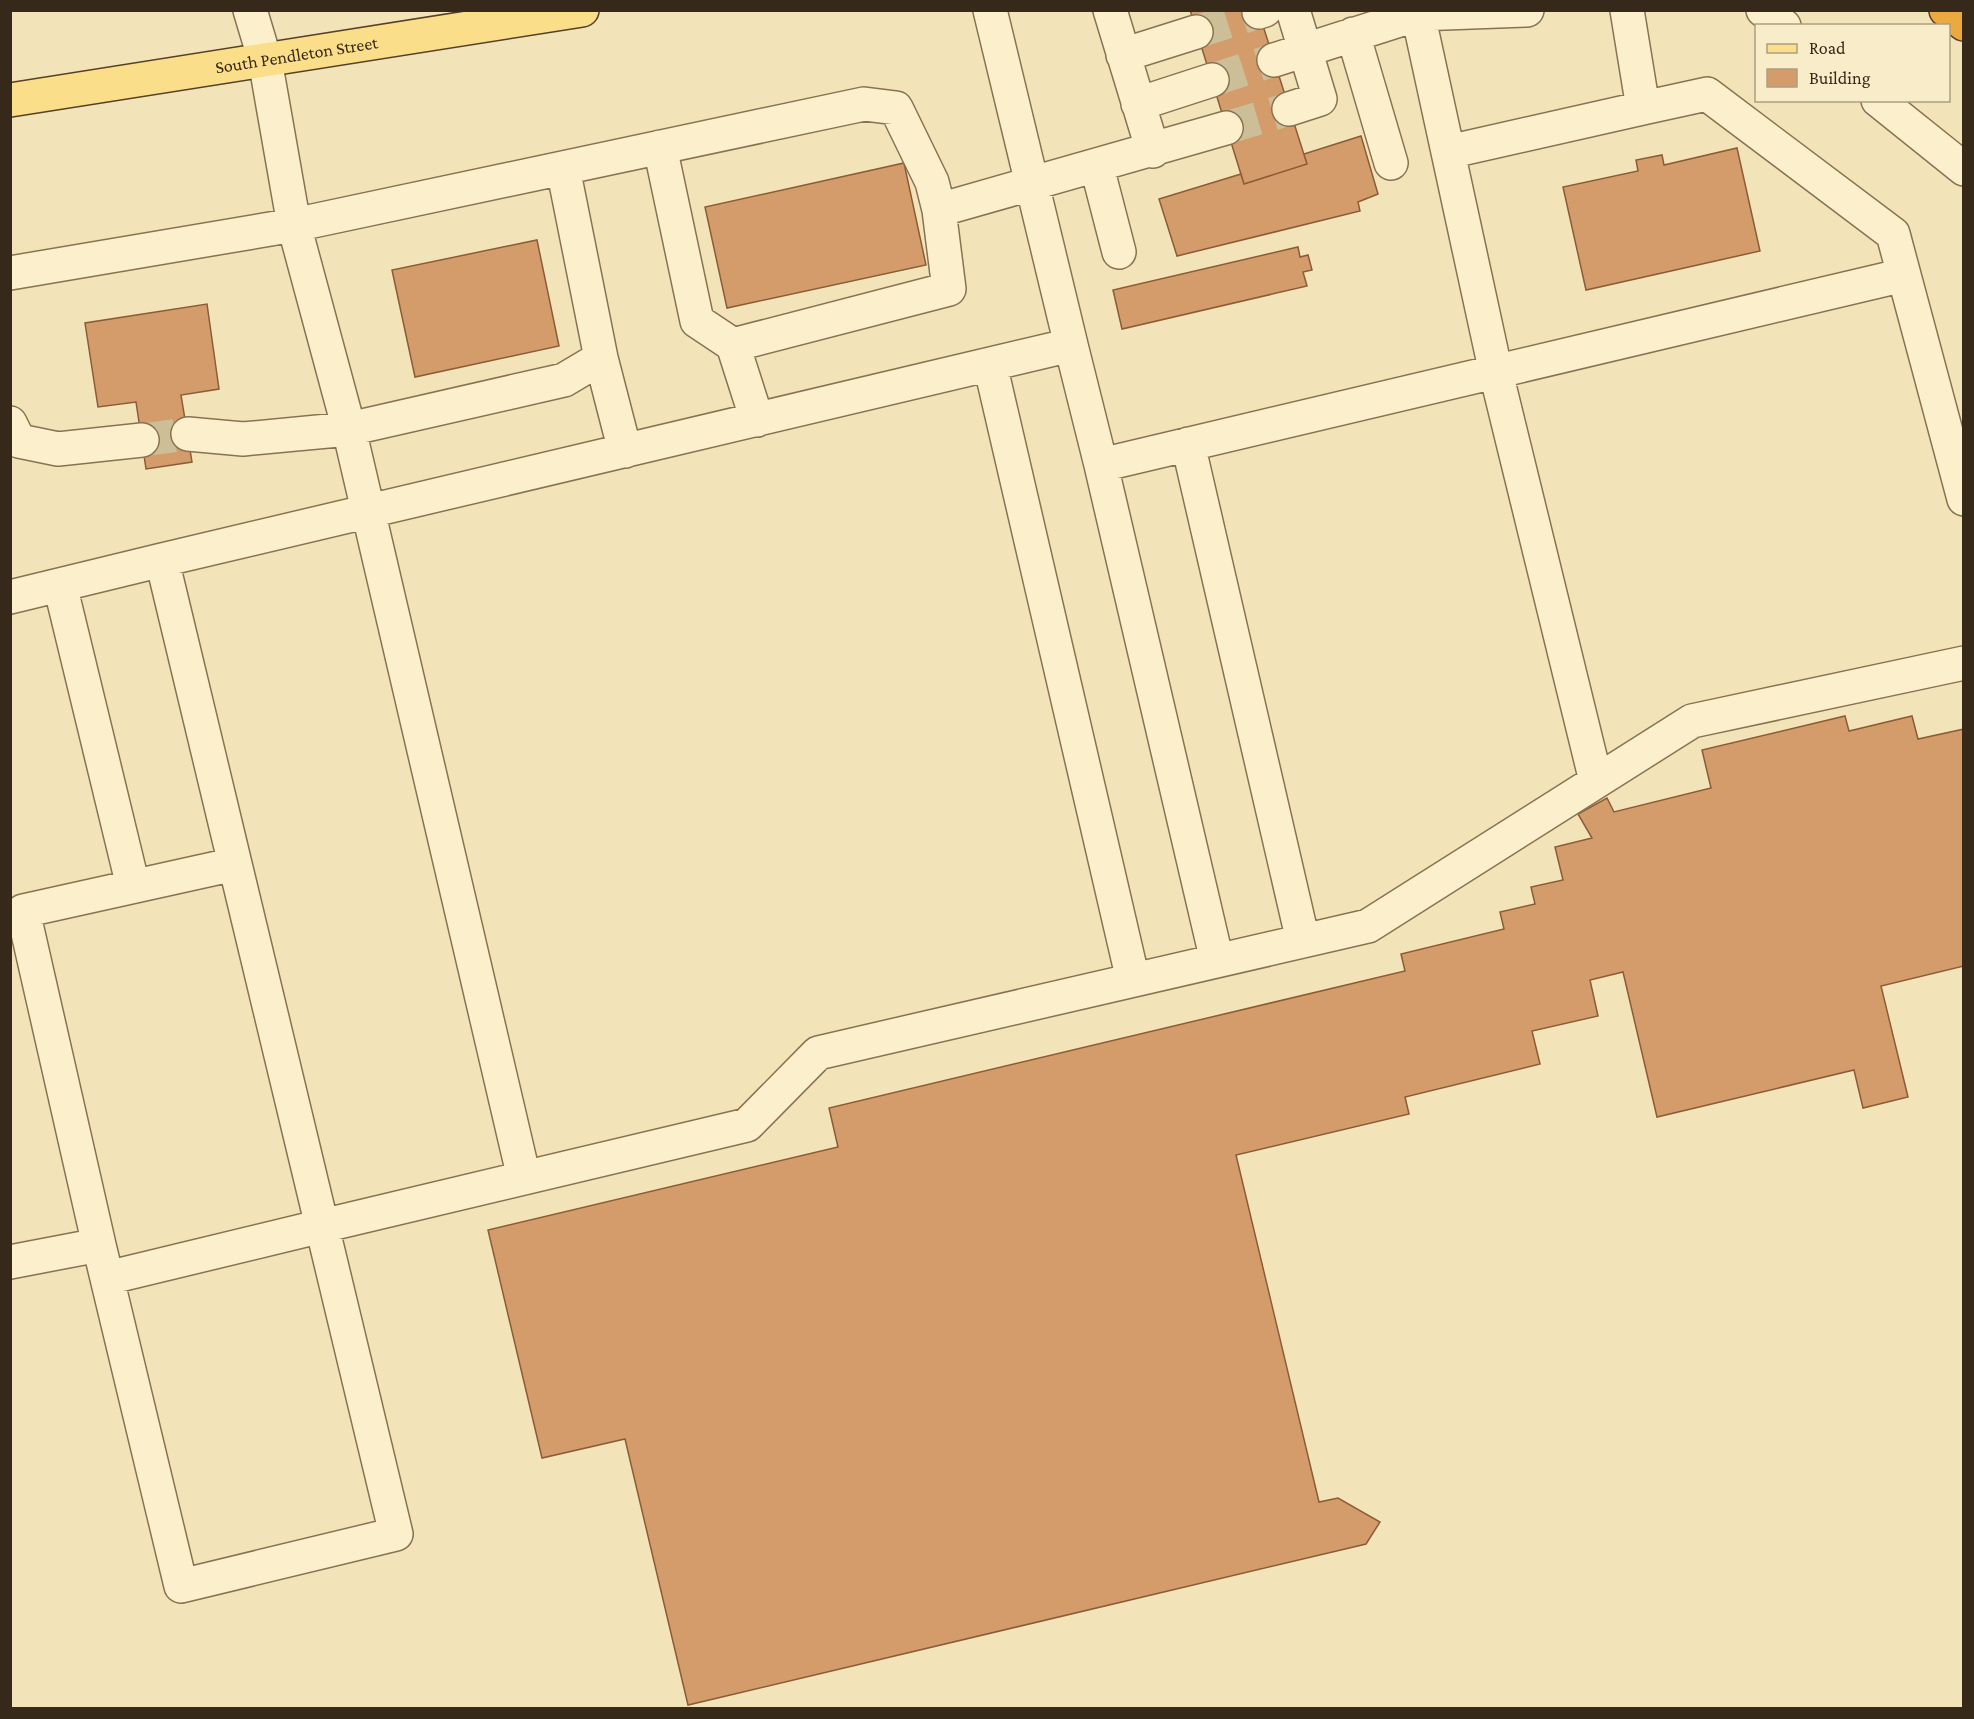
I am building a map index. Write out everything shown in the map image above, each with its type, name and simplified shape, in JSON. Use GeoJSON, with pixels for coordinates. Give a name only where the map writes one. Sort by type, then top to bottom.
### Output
{"type":"FeatureCollection","features":[{"type":"Feature","properties":{"kind":"highway"},"geometry":{"type":"LineString","coordinates":[[1946,10],[1964,24]]}},
{"type":"Feature","properties":{"kind":"main road","name":"South Pendleton Street"},"geometry":{"type":"LineString","coordinates":[[10,100],[571,11]]}},
{"type":"Feature","properties":{"kind":"lane"},"geometry":{"type":"LineString","coordinates":[[250,10],[265,60],[294,225],[349,429],[524,1178]]}},
{"type":"Feature","properties":{"kind":"lane"},"geometry":{"type":"LineString","coordinates":[[990,10],[1101,465],[1217,961]]}},
{"type":"Feature","properties":{"kind":"lane"},"geometry":{"type":"LineString","coordinates":[[1110,10],[1153,151]]}},
{"type":"Feature","properties":{"kind":"lane"},"geometry":{"type":"LineString","coordinates":[[1289,109],[1320,99],[1293,10]]}},
{"type":"Feature","properties":{"kind":"lane"},"geometry":{"type":"LineString","coordinates":[[1274,60],[1418,12],[1527,10]]}},
{"type":"Feature","properties":{"kind":"lane"},"geometry":{"type":"LineString","coordinates":[[1627,10],[1643,108]]}},
{"type":"Feature","properties":{"kind":"lane"},"geometry":{"type":"LineString","coordinates":[[1763,10],[1781,24]]}},
{"type":"Feature","properties":{"kind":"lane"},"geometry":{"type":"LineString","coordinates":[[1418,12],[1496,373],[1596,781]]}},
{"type":"Feature","properties":{"kind":"lane"},"geometry":{"type":"LineString","coordinates":[[1123,55],[1196,32]]}},
{"type":"Feature","properties":{"kind":"lane"},"geometry":{"type":"LineString","coordinates":[[1353,34],[1391,163]]}},
{"type":"Feature","properties":{"kind":"lane"},"geometry":{"type":"LineString","coordinates":[[1138,104],[1212,80]]}},
{"type":"Feature","properties":{"kind":"lane"},"geometry":{"type":"LineString","coordinates":[[1448,152],[1707,94],[1893,234],[1964,499]]}},
{"type":"Feature","properties":{"kind":"lane"},"geometry":{"type":"LineString","coordinates":[[1880,102],[1964,169]]}},
{"type":"Feature","properties":{"kind":"lane"},"geometry":{"type":"LineString","coordinates":[[10,273],[294,225],[864,104],[896,108],[932,182],[939,210],[949,289],[733,345]]}},
{"type":"Feature","properties":{"kind":"lane"},"geometry":{"type":"LineString","coordinates":[[939,210],[1097,167],[1226,128]]}},
{"type":"Feature","properties":{"kind":"lane"},"geometry":{"type":"LineString","coordinates":[[660,147],[697,321],[733,345],[757,420]]}},
{"type":"Feature","properties":{"kind":"lane"},"geometry":{"type":"LineString","coordinates":[[1097,167],[1119,252]]}},
{"type":"Feature","properties":{"kind":"lane"},"geometry":{"type":"LineString","coordinates":[[563,168],[601,358],[625,451]]}},
{"type":"Feature","properties":{"kind":"lane"},"geometry":{"type":"LineString","coordinates":[[1101,465],[1904,275]]}},
{"type":"Feature","properties":{"kind":"lane"},"geometry":{"type":"LineString","coordinates":[[10,597],[1071,345]]}},
{"type":"Feature","properties":{"kind":"lane"},"geometry":{"type":"LineString","coordinates":[[188,434],[243,439],[349,429],[564,380],[601,358]]}},
{"type":"Feature","properties":{"kind":"lane"},"geometry":{"type":"LineString","coordinates":[[990,364],[1133,980]]}},
{"type":"Feature","properties":{"kind":"lane"},"geometry":{"type":"LineString","coordinates":[[10,423],[19,441],[58,449],[142,440]]}},
{"type":"Feature","properties":{"kind":"lane"},"geometry":{"type":"LineString","coordinates":[[1188,444],[1303,941]]}},
{"type":"Feature","properties":{"kind":"lane"},"geometry":{"type":"LineString","coordinates":[[162,560],[396,1534],[181,1586],[99,1245],[23,911],[235,864]]}},
{"type":"Feature","properties":{"kind":"lane"},"geometry":{"type":"LineString","coordinates":[[60,585],[133,886]]}},
{"type":"Feature","properties":{"kind":"lane"},"geometry":{"type":"LineString","coordinates":[[107,1278],[747,1125],[818,1053],[1368,926],[1692,721],[1964,663]]}},
{"type":"Feature","properties":{"kind":"lane"},"geometry":{"type":"LineString","coordinates":[[10,1262],[99,1245]]}},
{"type":"Feature","properties":{"kind":"building"},"geometry":{"type":"Polygon","coordinates":[[[1190,10],[1258,10],[1307,164],[1244,184],[1190,10]]]}},
{"type":"Feature","properties":{"kind":"building"},"geometry":{"type":"Polygon","coordinates":[[[1361,136],[1378,194],[1358,202],[1360,211],[1177,256],[1159,199],[1241,174],[1244,184],[1307,164],[1304,154],[1361,136]]]}},
{"type":"Feature","properties":{"kind":"building"},"geometry":{"type":"Polygon","coordinates":[[[1737,148],[1760,251],[1586,290],[1563,187],[1638,171],[1636,160],[1662,155],[1664,165],[1737,148]]]}},
{"type":"Feature","properties":{"kind":"building"},"geometry":{"type":"Polygon","coordinates":[[[904,163],[926,265],[727,308],[705,207],[904,163]]]}},
{"type":"Feature","properties":{"kind":"building"},"geometry":{"type":"Polygon","coordinates":[[[537,240],[559,346],[415,377],[392,270],[537,240]]]}},
{"type":"Feature","properties":{"kind":"building"},"geometry":{"type":"Polygon","coordinates":[[[1298,247],[1300,257],[1308,255],[1312,270],[1303,272],[1307,286],[1122,329],[1113,290],[1298,247]]]}},
{"type":"Feature","properties":{"kind":"building"},"geometry":{"type":"Polygon","coordinates":[[[207,304],[219,389],[181,395],[192,462],[146,469],[136,402],[98,407],[85,323],[207,304]]]}},
{"type":"Feature","properties":{"kind":"building"},"geometry":{"type":"Polygon","coordinates":[[[1845,716],[1849,731],[1912,716],[1918,739],[1964,729],[1964,966],[1881,986],[1908,1097],[1863,1108],[1854,1070],[1657,1117],[1623,972],[1590,980],[1598,1016],[1532,1031],[1540,1064],[1405,1097],[1409,1114],[1236,1155],[1319,1502],[1338,1498],[1380,1522],[1366,1544],[688,1705],[625,1439],[542,1458],[488,1230],[838,1147],[829,1108],[1405,971],[1401,954],[1504,929],[1500,912],[1535,904],[1531,887],[1563,880],[1555,847],[1592,838],[1578,814],[1607,798],[1614,812],[1711,788],[1702,750],[1845,716]]]}},
{"type":"Feature","properties":{"kind":"tunnel"},"geometry":{"type":"LineString","coordinates":[[1196,32],[1259,12]]}},
{"type":"Feature","properties":{"kind":"tunnel"},"geometry":{"type":"LineString","coordinates":[[1212,80],[1274,60]]}},
{"type":"Feature","properties":{"kind":"tunnel"},"geometry":{"type":"LineString","coordinates":[[1226,128],[1289,109]]}},
{"type":"Feature","properties":{"kind":"tunnel"},"geometry":{"type":"LineString","coordinates":[[142,440],[188,434]]}}]}
